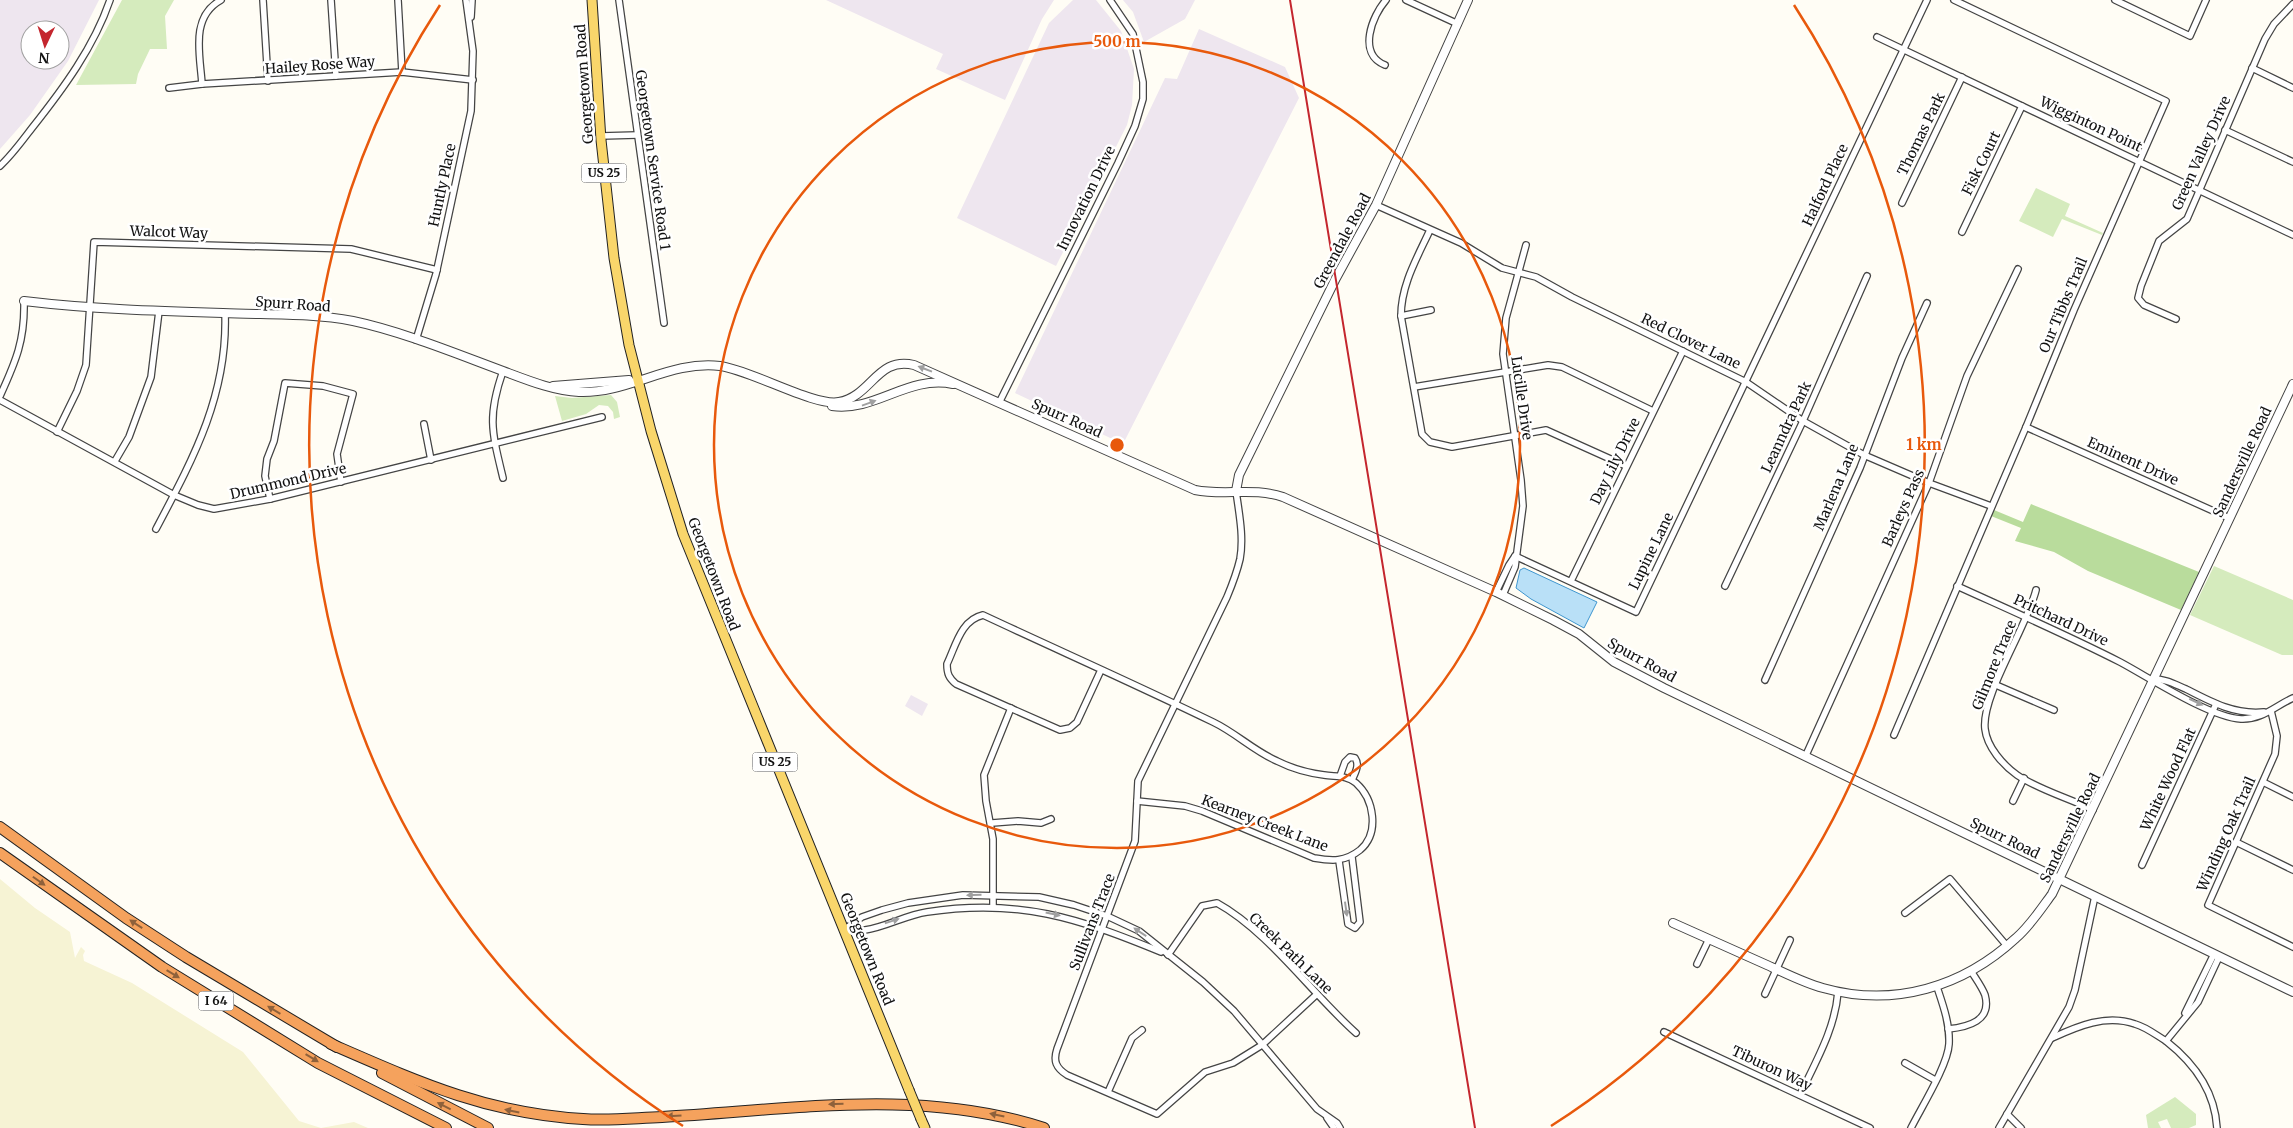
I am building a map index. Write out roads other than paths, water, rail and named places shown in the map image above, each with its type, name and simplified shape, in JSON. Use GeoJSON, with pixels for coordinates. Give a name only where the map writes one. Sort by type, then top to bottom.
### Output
{"type":"FeatureCollection","features":[{"type":"Feature","properties":{"kind":"highway","name":"I 64"},"geometry":{"type":"LineString","coordinates":[[0,827],[132,922],[186,957],[331,1044],[423,1096],[488,1128]]}},
{"type":"Feature","properties":{"kind":"highway","name":"I 64"},"geometry":{"type":"LineString","coordinates":[[0,852],[162,967],[318,1063],[446,1128]]}},
{"type":"Feature","properties":{"kind":"highway"},"geometry":{"type":"LineString","coordinates":[[331,1044],[449,1094],[503,1109],[541,1116],[584,1120],[623,1120],[827,1104],[899,1103],[973,1110],[1044,1128]]}},
{"type":"Feature","properties":{"kind":"main road","name":"Georgetown Road"},"geometry":{"type":"LineString","coordinates":[[592,0],[601,136],[614,258],[637,380],[683,534],[925,1128]]}},
{"type":"Feature","properties":{"kind":"street"},"geometry":{"type":"LineString","coordinates":[[0,166],[60,92],[105,16],[110,0]]}},
{"type":"Feature","properties":{"kind":"street"},"geometry":{"type":"LineString","coordinates":[[202,84],[199,29],[202,16],[211,5],[221,0]]}},
{"type":"Feature","properties":{"kind":"street"},"geometry":{"type":"LineString","coordinates":[[263,0],[268,81]]}},
{"type":"Feature","properties":{"kind":"street"},"geometry":{"type":"LineString","coordinates":[[331,0],[336,76]]}},
{"type":"Feature","properties":{"kind":"street"},"geometry":{"type":"LineString","coordinates":[[398,0],[402,72]]}},
{"type":"Feature","properties":{"kind":"street","name":"Huntly Place"},"geometry":{"type":"LineString","coordinates":[[466,0],[471,32]]}},
{"type":"Feature","properties":{"kind":"street","name":"Huntly Place"},"geometry":{"type":"LineString","coordinates":[[416,340],[436,270],[471,111],[473,80],[472,0]]}},
{"type":"Feature","properties":{"kind":"street","name":"Georgetown Service Road 1"},"geometry":{"type":"LineString","coordinates":[[619,0],[664,323]]}},
{"type":"Feature","properties":{"kind":"street","name":"Innovation Drive"},"geometry":{"type":"LineString","coordinates":[[1000,401],[1121,156],[1135,126],[1143,99],[1143,82],[1133,34],[1110,0]]}},
{"type":"Feature","properties":{"kind":"street"},"geometry":{"type":"LineString","coordinates":[[1385,65],[1375,58],[1370,44],[1370,32],[1379,8],[1386,0]]}},
{"type":"Feature","properties":{"kind":"street"},"geometry":{"type":"LineString","coordinates":[[1406,0],[1458,24]]}},
{"type":"Feature","properties":{"kind":"street","name":"Greendale Road"},"geometry":{"type":"LineString","coordinates":[[1236,491],[1239,476],[1290,370],[1376,205],[1468,0]]}},
{"type":"Feature","properties":{"kind":"street","name":"Halford Place"},"geometry":{"type":"LineString","coordinates":[[1746,382],[1926,0]]}},
{"type":"Feature","properties":{"kind":"street","name":"Our Tibbs Trail"},"geometry":{"type":"LineString","coordinates":[[1894,735],[2074,310],[2166,101],[1954,0]]}},
{"type":"Feature","properties":{"kind":"street"},"geometry":{"type":"LineString","coordinates":[[2115,0],[2190,36],[2206,0]]}},
{"type":"Feature","properties":{"kind":"street","name":"Green Valley Drive"},"geometry":{"type":"LineString","coordinates":[[2176,320],[2144,305],[2138,298],[2141,286],[2159,240],[2187,219],[2270,30],[2293,4]]}},
{"type":"Feature","properties":{"kind":"street","name":"Wigginton Point"},"geometry":{"type":"LineString","coordinates":[[1878,37],[2293,235]]}},
{"type":"Feature","properties":{"kind":"street"},"geometry":{"type":"LineString","coordinates":[[2252,68],[2293,88]]}},
{"type":"Feature","properties":{"kind":"street","name":"Hailey Rose Way"},"geometry":{"type":"LineString","coordinates":[[168,88],[202,84],[402,72],[473,80]]}},
{"type":"Feature","properties":{"kind":"street","name":"Thomas Park"},"geometry":{"type":"LineString","coordinates":[[1902,202],[1962,77]]}},
{"type":"Feature","properties":{"kind":"street","name":"Fisk Court"},"geometry":{"type":"LineString","coordinates":[[1962,232],[2022,106]]}},
{"type":"Feature","properties":{"kind":"street"},"geometry":{"type":"LineString","coordinates":[[2225,130],[2293,162]]}},
{"type":"Feature","properties":{"kind":"street"},"geometry":{"type":"LineString","coordinates":[[601,136],[637,135]]}},
{"type":"Feature","properties":{"kind":"street","name":"Red Clover Lane"},"geometry":{"type":"LineString","coordinates":[[1376,205],[1461,243],[1502,268],[1536,277],[1572,297],[1746,382],[1803,421],[1864,455],[1928,483],[1991,506]]}},
{"type":"Feature","properties":{"kind":"street"},"geometry":{"type":"LineString","coordinates":[[1430,230],[1404,288],[1401,316],[1422,434],[1430,442],[1452,447],[1546,430],[1626,466]]}},
{"type":"Feature","properties":{"kind":"street","name":"Walcot Way"},"geometry":{"type":"LineString","coordinates":[[57,432],[77,391],[86,365],[92,309],[94,242],[351,249],[436,270]]}},
{"type":"Feature","properties":{"kind":"street","name":"Lucille Drive"},"geometry":{"type":"LineString","coordinates":[[1500,593],[1515,567],[1523,506],[1503,354],[1504,335],[1526,245]]}},
{"type":"Feature","properties":{"kind":"street","name":"Barleys Pass"},"geometry":{"type":"LineString","coordinates":[[1806,755],[1928,483],[1967,376],[2018,269]]}},
{"type":"Feature","properties":{"kind":"street","name":"Leanndra Park"},"geometry":{"type":"LineString","coordinates":[[1725,586],[1803,421],[1867,276]]}},
{"type":"Feature","properties":{"kind":"street"},"geometry":{"type":"LineString","coordinates":[[0,396],[18,357],[24,323],[24,301]]}},
{"type":"Feature","properties":{"kind":"street","name":"Spurr Road"},"geometry":{"type":"LineString","coordinates":[[24,301],[92,309],[302,315],[354,322],[416,340],[528,380],[551,386],[637,380],[694,366],[719,366],[742,371],[827,405],[846,408],[862,405],[899,389],[926,382],[939,381],[969,388]]}},
{"type":"Feature","properties":{"kind":"street","name":"Marlena Lane"},"geometry":{"type":"LineString","coordinates":[[1765,680],[1856,476],[1902,358],[1927,303]]}},
{"type":"Feature","properties":{"kind":"street"},"geometry":{"type":"LineString","coordinates":[[1401,316],[1431,310]]}},
{"type":"Feature","properties":{"kind":"street"},"geometry":{"type":"LineString","coordinates":[[115,461],[129,437],[151,377],[159,311]]}},
{"type":"Feature","properties":{"kind":"street"},"geometry":{"type":"LineString","coordinates":[[156,529],[196,451],[210,418],[220,382],[226,334],[225,313]]}},
{"type":"Feature","properties":{"kind":"street","name":"Day Lily Drive"},"geometry":{"type":"LineString","coordinates":[[1571,581],[1683,351]]}},
{"type":"Feature","properties":{"kind":"street","name":"Spurr Road"},"geometry":{"type":"LineString","coordinates":[[806,396],[836,403],[845,401],[862,392],[881,371],[894,364],[907,363],[1000,401],[1194,490],[1211,492],[1269,492],[1283,497],[1500,593],[1570,629],[1622,666],[2293,992]]}},
{"type":"Feature","properties":{"kind":"street"},"geometry":{"type":"LineString","coordinates":[[1414,387],[1548,365],[1562,367],[1653,411]]}},
{"type":"Feature","properties":{"kind":"street"},"geometry":{"type":"LineString","coordinates":[[503,371],[492,409],[495,444],[503,478]]}},
{"type":"Feature","properties":{"kind":"street","name":"Lupine Lane"},"geometry":{"type":"LineString","coordinates":[[1515,556],[1636,612],[1746,382]]}},
{"type":"Feature","properties":{"kind":"street"},"geometry":{"type":"LineString","coordinates":[[270,500],[265,476],[267,459],[276,432],[285,383],[323,386],[353,394],[337,454],[341,482]]}},
{"type":"Feature","properties":{"kind":"street","name":"Sandersville Road"},"geometry":{"type":"LineString","coordinates":[[1673,923],[1822,988],[1838,992],[1877,995],[1919,992],[1937,987],[1988,962],[2018,937],[2052,894],[2060,879],[2293,384]]}},
{"type":"Feature","properties":{"kind":"street","name":"Drummond Drive"},"geometry":{"type":"LineString","coordinates":[[0,400],[57,432],[115,461],[174,495],[214,510],[270,500],[602,417]]}},
{"type":"Feature","properties":{"kind":"street"},"geometry":{"type":"LineString","coordinates":[[424,424],[431,460]]}},
{"type":"Feature","properties":{"kind":"street","name":"Eminent Drive"},"geometry":{"type":"LineString","coordinates":[[2026,427],[2229,518]]}},
{"type":"Feature","properties":{"kind":"street","name":"Sullivans Trace"},"geometry":{"type":"LineString","coordinates":[[1236,491],[1240,528],[1240,559],[1238,567],[1227,597],[1138,781],[1135,841],[1054,1057],[1060,1071],[1157,1114],[1205,1072],[1233,1063],[1262,1044],[1316,995]]}},
{"type":"Feature","properties":{"kind":"street","name":"Pritchard Drive"},"geometry":{"type":"LineString","coordinates":[[1958,586],[2027,617],[2153,679],[2166,688],[2215,707],[2231,717],[2243,719],[2255,717],[2271,711],[2293,698]]}},
{"type":"Feature","properties":{"kind":"street","name":"Gilmore Trace"},"geometry":{"type":"LineString","coordinates":[[2036,590],[2027,617],[1986,711],[1985,730],[1990,745],[2002,763],[2024,778],[2094,810]]}},
{"type":"Feature","properties":{"kind":"street"},"geometry":{"type":"LineString","coordinates":[[1101,670],[1077,722],[1070,728],[1060,730],[956,684],[947,672],[947,664],[966,622],[974,617],[983,615],[1174,704],[1229,730],[1260,752],[1277,761],[1306,771],[1340,776],[1352,780],[1366,794],[1372,809],[1373,827],[1364,846],[1352,857],[1360,922],[1355,928],[1348,924],[1339,861]]}},
{"type":"Feature","properties":{"kind":"street"},"geometry":{"type":"LineString","coordinates":[[1996,685],[2054,710]]}},
{"type":"Feature","properties":{"kind":"street","name":"White Wood Flat"},"geometry":{"type":"LineString","coordinates":[[2142,865],[2215,707]]}},
{"type":"Feature","properties":{"kind":"street"},"geometry":{"type":"LineString","coordinates":[[992,907],[992,823],[986,801],[984,775],[1011,708]]}},
{"type":"Feature","properties":{"kind":"street","name":"Winding Oak Trail"},"geometry":{"type":"LineString","coordinates":[[2271,711],[2277,736],[2275,754],[2208,905],[2293,947]]}},
{"type":"Feature","properties":{"kind":"street"},"geometry":{"type":"LineString","coordinates":[[1340,776],[1345,762],[1350,757],[1354,758],[1357,762],[1357,768],[1352,780]]}},
{"type":"Feature","properties":{"kind":"street"},"geometry":{"type":"LineString","coordinates":[[2013,801],[2024,778]]}},
{"type":"Feature","properties":{"kind":"street"},"geometry":{"type":"LineString","coordinates":[[2262,782],[2293,797]]}},
{"type":"Feature","properties":{"kind":"street","name":"Kearney Creek Lane"},"geometry":{"type":"LineString","coordinates":[[1137,801],[1185,806],[1202,810],[1314,858],[1339,861],[1352,857]]}},
{"type":"Feature","properties":{"kind":"street"},"geometry":{"type":"LineString","coordinates":[[992,823],[1018,821],[1041,823],[1051,819]]}},
{"type":"Feature","properties":{"kind":"street"},"geometry":{"type":"LineString","coordinates":[[2236,842],[2293,870]]}},
{"type":"Feature","properties":{"kind":"street"},"geometry":{"type":"LineString","coordinates":[[1905,913],[1950,879],[2007,946]]}},
{"type":"Feature","properties":{"kind":"street"},"geometry":{"type":"LineString","coordinates":[[845,929],[862,916],[920,901],[963,895],[992,894],[1039,897],[1074,905],[1107,916],[1139,931],[1203,982],[1234,1011],[1317,1109],[1337,1123],[1340,1128]]}},
{"type":"Feature","properties":{"kind":"street"},"geometry":{"type":"LineString","coordinates":[[1999,1128],[2069,1007],[2075,990],[2095,896]]}},
{"type":"Feature","properties":{"kind":"street"},"geometry":{"type":"LineString","coordinates":[[920,901],[922,913]]}},
{"type":"Feature","properties":{"kind":"street","name":"Creek Path Lane"},"geometry":{"type":"LineString","coordinates":[[1168,955],[1202,906],[1217,903],[1250,928],[1274,950],[1316,995],[1356,1033]]}},
{"type":"Feature","properties":{"kind":"street"},"geometry":{"type":"LineString","coordinates":[[845,929],[865,930],[922,913],[959,908],[992,907],[1038,911],[1071,918],[1103,928],[1168,955]]}},
{"type":"Feature","properties":{"kind":"street"},"geometry":{"type":"LineString","coordinates":[[1697,964],[1709,940]]}},
{"type":"Feature","properties":{"kind":"street"},"geometry":{"type":"LineString","coordinates":[[1764,994],[1790,940]]}},
{"type":"Feature","properties":{"kind":"street"},"geometry":{"type":"LineString","coordinates":[[2166,1041],[2198,1002],[2216,955]]}},
{"type":"Feature","properties":{"kind":"street"},"geometry":{"type":"LineString","coordinates":[[1948,1029],[1964,1028],[1977,1023],[1986,1010],[1985,996],[1972,971]]}},
{"type":"Feature","properties":{"kind":"street"},"geometry":{"type":"LineString","coordinates":[[1911,1128],[1936,1080],[1949,1046],[1948,1029],[1937,987]]}},
{"type":"Feature","properties":{"kind":"street"},"geometry":{"type":"LineString","coordinates":[[1800,1095],[1827,1039],[1836,1012],[1838,992]]}},
{"type":"Feature","properties":{"kind":"street"},"geometry":{"type":"LineString","coordinates":[[2050,1038],[2077,1026],[2110,1021],[2136,1024],[2166,1041],[2185,1056],[2201,1077],[2212,1100],[2217,1128]]}},
{"type":"Feature","properties":{"kind":"street"},"geometry":{"type":"LineString","coordinates":[[1108,1092],[1132,1038],[1142,1030]]}},
{"type":"Feature","properties":{"kind":"street","name":"Tiburon Way"},"geometry":{"type":"LineString","coordinates":[[1664,1032],[1870,1128]]}},
{"type":"Feature","properties":{"kind":"street"},"geometry":{"type":"LineString","coordinates":[[1905,1064],[1936,1080]]}},
{"type":"Feature","properties":{"kind":"street"},"geometry":{"type":"LineString","coordinates":[[2007,1114],[2021,1128]]}},
{"type":"Feature","properties":{"kind":"street"},"geometry":{"type":"LineString","coordinates":[[1324,1115],[1334,1128]]}},
{"type":"Feature","properties":{"kind":"water"},"geometry":{"type":"Polygon","coordinates":[[[1524,568],[1597,602],[1584,628],[1531,599],[1516,588],[1520,570],[1524,568]]]}},
{"type":"Feature","properties":{"kind":"railway"},"geometry":{"type":"LineString","coordinates":[[1290,0],[1475,1128]]}}]}
